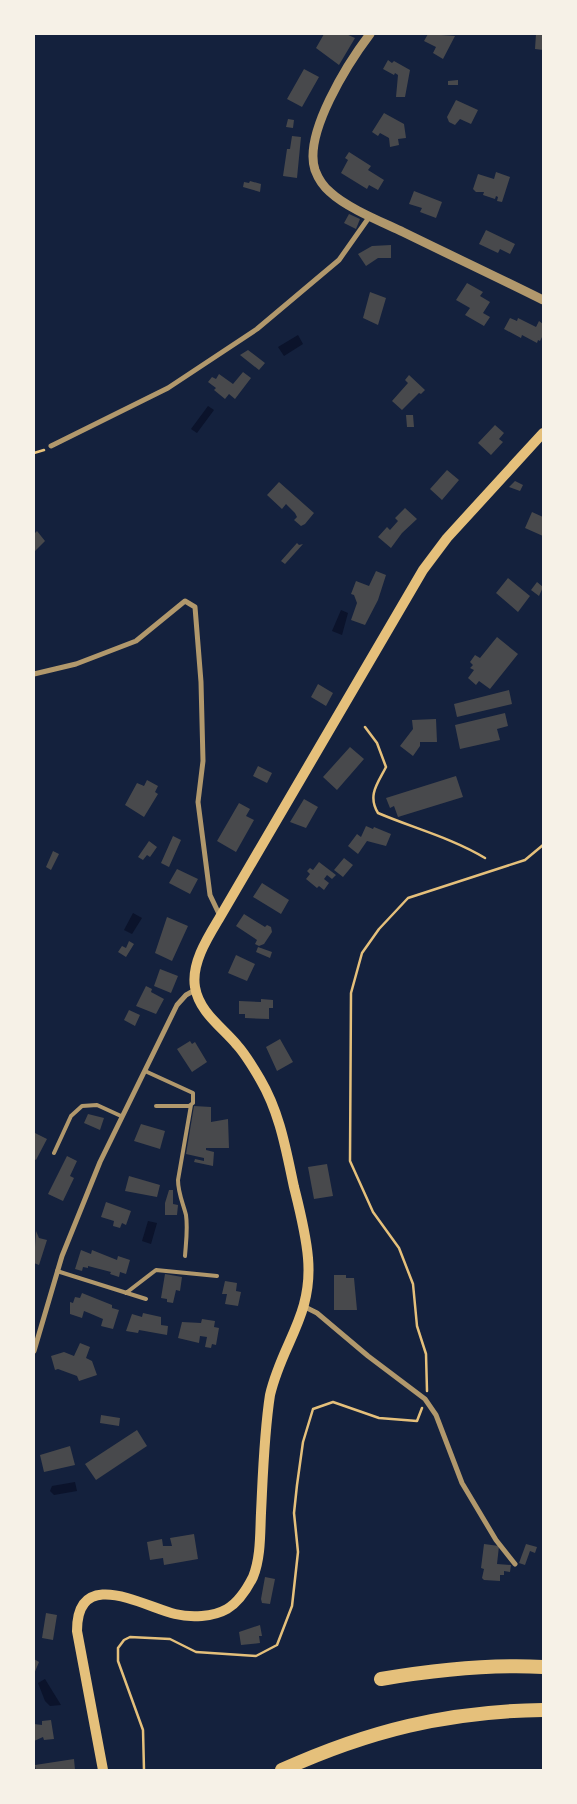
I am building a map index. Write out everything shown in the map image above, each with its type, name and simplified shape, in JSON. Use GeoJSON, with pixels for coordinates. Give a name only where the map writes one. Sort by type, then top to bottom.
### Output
{"type":"FeatureCollection","features":[{"type":"Feature","properties":{"kind":"highway"},"geometry":{"type":"LineString","coordinates":[[381,1679],[432,1671],[487,1666],[543,1667]]}},
{"type":"Feature","properties":{"kind":"highway"},"geometry":{"type":"LineString","coordinates":[[282,1770],[349,1742],[427,1720],[496,1711],[543,1710]]}},
{"type":"Feature","properties":{"kind":"main road"},"geometry":{"type":"LineString","coordinates":[[103,1770],[77,1631],[79,1613],[89,1599],[108,1593],[176,1614],[198,1616],[219,1613],[235,1604],[243,1595],[257,1563],[270,1395],[276,1372],[305,1307],[309,1283],[308,1258],[280,1124],[261,1080],[237,1045],[199,1001],[196,990],[195,971],[201,953],[220,917],[428,564],[453,531],[543,433]]}},
{"type":"Feature","properties":{"kind":"street"},"geometry":{"type":"LineString","coordinates":[[370,34],[355,54],[340,80],[315,134],[312,155],[316,172],[330,193],[370,216],[543,300]]}},
{"type":"Feature","properties":{"kind":"street"},"geometry":{"type":"LineString","coordinates":[[51,446],[168,388],[257,329],[339,260],[370,216]]}},
{"type":"Feature","properties":{"kind":"street"},"geometry":{"type":"LineString","coordinates":[[34,674],[76,664],[136,641],[185,601],[194,607],[201,682],[202,761],[198,802],[209,889],[220,917]]}},
{"type":"Feature","properties":{"kind":"street"},"geometry":{"type":"LineString","coordinates":[[34,1351],[57,1271],[100,1162],[121,1116],[178,1005],[186,995],[196,990]]}},
{"type":"Feature","properties":{"kind":"street"},"geometry":{"type":"LineString","coordinates":[[305,1307],[317,1313],[368,1356],[425,1399],[436,1416],[462,1483],[496,1540],[515,1564]]}},
{"type":"Feature","properties":{"kind":"lane"},"geometry":{"type":"LineString","coordinates":[[145,1071],[193,1093],[194,1098],[191,1105],[178,1180],[178,1191],[188,1229],[185,1256]]}},
{"type":"Feature","properties":{"kind":"lane"},"geometry":{"type":"LineString","coordinates":[[54,1153],[71,1116],[82,1106],[97,1105],[121,1116]]}},
{"type":"Feature","properties":{"kind":"lane"},"geometry":{"type":"LineString","coordinates":[[156,1106],[191,1105]]}},
{"type":"Feature","properties":{"kind":"lane"},"geometry":{"type":"LineString","coordinates":[[126,1293],[156,1270],[217,1276]]}},
{"type":"Feature","properties":{"kind":"lane"},"geometry":{"type":"LineString","coordinates":[[57,1271],[146,1299]]}},
{"type":"Feature","properties":{"kind":"path"},"geometry":{"type":"LineString","coordinates":[[365,727],[377,743],[386,767],[372,795],[373,806],[378,813],[416,826],[468,848],[485,858]]}},
{"type":"Feature","properties":{"kind":"water"},"geometry":{"type":"Polygon","coordinates":[[[298,335],[303,344],[284,356],[278,347],[298,335]]]}},
{"type":"Feature","properties":{"kind":"water"},"geometry":{"type":"Polygon","coordinates":[[[208,406],[214,410],[197,433],[191,429],[208,406]]]}},
{"type":"Feature","properties":{"kind":"water"},"geometry":{"type":"Polygon","coordinates":[[[341,610],[348,613],[342,635],[332,631],[341,610]]]}},
{"type":"Feature","properties":{"kind":"water"},"geometry":{"type":"Polygon","coordinates":[[[133,913],[142,918],[132,934],[124,930],[133,913]]]}},
{"type":"Feature","properties":{"kind":"water"},"geometry":{"type":"Polygon","coordinates":[[[148,1221],[157,1223],[151,1244],[142,1241],[148,1221]]]}},
{"type":"Feature","properties":{"kind":"water"},"geometry":{"type":"Polygon","coordinates":[[[75,1482],[77,1491],[54,1495],[50,1491],[52,1486],[75,1482]]]}},
{"type":"Feature","properties":{"kind":"water"},"geometry":{"type":"Polygon","coordinates":[[[45,1679],[61,1705],[50,1706],[45,1701],[38,1683],[45,1679]]]}},
{"type":"Feature","properties":{"kind":"building"},"geometry":{"type":"Polygon","coordinates":[[[324,34],[346,34],[355,38],[339,65],[316,48],[324,34]]]}},
{"type":"Feature","properties":{"kind":"building"},"geometry":{"type":"Polygon","coordinates":[[[428,34],[455,36],[443,59],[433,53],[436,47],[424,41],[428,34]]]}},
{"type":"Feature","properties":{"kind":"building"},"geometry":{"type":"Polygon","coordinates":[[[536,34],[543,34],[543,50],[535,49],[536,34]]]}},
{"type":"Feature","properties":{"kind":"building"},"geometry":{"type":"Polygon","coordinates":[[[388,60],[392,63],[394,61],[410,70],[405,97],[396,97],[398,75],[383,69],[388,60]]]}},
{"type":"Feature","properties":{"kind":"building"},"geometry":{"type":"Polygon","coordinates":[[[304,69],[319,77],[302,107],[287,99],[304,69]]]}},
{"type":"Feature","properties":{"kind":"building"},"geometry":{"type":"Polygon","coordinates":[[[458,80],[458,85],[448,85],[448,81],[458,80]]]}},
{"type":"Feature","properties":{"kind":"building"},"geometry":{"type":"Polygon","coordinates":[[[456,100],[478,110],[471,124],[460,119],[455,125],[449,122],[447,117],[456,100]]]}},
{"type":"Feature","properties":{"kind":"building"},"geometry":{"type":"Polygon","coordinates":[[[384,113],[404,124],[406,138],[398,139],[399,145],[390,147],[389,138],[380,133],[378,136],[372,132],[384,113]]]}},
{"type":"Feature","properties":{"kind":"building"},"geometry":{"type":"Polygon","coordinates":[[[288,119],[294,120],[293,128],[286,127],[288,119]]]}},
{"type":"Feature","properties":{"kind":"building"},"geometry":{"type":"Polygon","coordinates":[[[292,136],[301,137],[297,178],[283,176],[287,149],[290,149],[292,136]]]}},
{"type":"Feature","properties":{"kind":"building"},"geometry":{"type":"Polygon","coordinates":[[[349,152],[371,166],[368,170],[384,180],[378,190],[369,185],[367,189],[341,173],[348,160],[345,158],[349,152]]]}},
{"type":"Feature","properties":{"kind":"building"},"geometry":{"type":"Polygon","coordinates":[[[496,172],[510,177],[502,202],[497,201],[498,197],[496,196],[495,199],[483,195],[484,192],[476,192],[473,189],[478,174],[494,179],[496,172]]]}},
{"type":"Feature","properties":{"kind":"building"},"geometry":{"type":"Polygon","coordinates":[[[250,181],[261,184],[260,192],[243,187],[244,182],[249,183],[250,181]]]}},
{"type":"Feature","properties":{"kind":"building"},"geometry":{"type":"Polygon","coordinates":[[[414,191],[442,202],[436,218],[420,212],[422,208],[409,204],[414,191]]]}},
{"type":"Feature","properties":{"kind":"building"},"geometry":{"type":"Polygon","coordinates":[[[349,214],[360,219],[356,229],[344,223],[349,214]]]}},
{"type":"Feature","properties":{"kind":"building"},"geometry":{"type":"Polygon","coordinates":[[[486,230],[515,244],[510,254],[500,249],[498,253],[479,244],[486,230]]]}},
{"type":"Feature","properties":{"kind":"building"},"geometry":{"type":"Polygon","coordinates":[[[391,245],[391,258],[378,258],[366,266],[358,254],[372,246],[391,245]]]}},
{"type":"Feature","properties":{"kind":"building"},"geometry":{"type":"Polygon","coordinates":[[[467,283],[483,292],[480,296],[490,302],[483,313],[490,317],[484,326],[465,315],[470,308],[456,300],[467,283]]]}},
{"type":"Feature","properties":{"kind":"building"},"geometry":{"type":"Polygon","coordinates":[[[370,292],[386,298],[378,325],[363,318],[370,292]]]}},
{"type":"Feature","properties":{"kind":"building"},"geometry":{"type":"Polygon","coordinates":[[[510,318],[517,321],[518,318],[536,327],[539,321],[543,324],[543,335],[540,341],[538,340],[537,343],[522,335],[521,338],[504,329],[510,318]]]}},
{"type":"Feature","properties":{"kind":"building"},"geometry":{"type":"Polygon","coordinates":[[[248,350],[265,363],[259,370],[240,355],[248,350]]]}},
{"type":"Feature","properties":{"kind":"building"},"geometry":{"type":"Polygon","coordinates":[[[243,372],[251,378],[235,399],[229,394],[225,399],[208,382],[212,377],[216,379],[219,374],[233,384],[243,372]]]}},
{"type":"Feature","properties":{"kind":"building"},"geometry":{"type":"Polygon","coordinates":[[[409,375],[425,390],[421,394],[419,393],[402,410],[392,401],[408,383],[405,380],[409,375]]]}},
{"type":"Feature","properties":{"kind":"building"},"geometry":{"type":"Polygon","coordinates":[[[406,415],[413,415],[414,427],[407,427],[406,415]]]}},
{"type":"Feature","properties":{"kind":"building"},"geometry":{"type":"Polygon","coordinates":[[[495,425],[504,433],[499,439],[503,442],[491,455],[478,443],[495,425]]]}},
{"type":"Feature","properties":{"kind":"building"},"geometry":{"type":"Polygon","coordinates":[[[447,470],[459,480],[442,500],[430,489],[447,470]]]}},
{"type":"Feature","properties":{"kind":"building"},"geometry":{"type":"Polygon","coordinates":[[[515,481],[523,485],[520,491],[509,487],[515,481]]]}},
{"type":"Feature","properties":{"kind":"building"},"geometry":{"type":"Polygon","coordinates":[[[279,482],[314,513],[305,524],[301,526],[294,520],[297,517],[295,513],[286,504],[282,509],[267,495],[279,482]]]}},
{"type":"Feature","properties":{"kind":"building"},"geometry":{"type":"Polygon","coordinates":[[[405,508],[417,519],[402,533],[391,548],[378,537],[387,527],[390,530],[398,521],[395,518],[405,508]]]}},
{"type":"Feature","properties":{"kind":"building"},"geometry":{"type":"Polygon","coordinates":[[[532,512],[543,517],[543,536],[525,528],[532,512]]]}},
{"type":"Feature","properties":{"kind":"building"},"geometry":{"type":"Polygon","coordinates":[[[37,531],[45,541],[34,552],[34,534],[37,531]]]}},
{"type":"Feature","properties":{"kind":"building"},"geometry":{"type":"Polygon","coordinates":[[[297,543],[299,545],[303,544],[285,564],[281,561],[297,543]]]}},
{"type":"Feature","properties":{"kind":"building"},"geometry":{"type":"Polygon","coordinates":[[[376,571],[386,575],[378,600],[365,625],[351,620],[357,603],[354,595],[351,594],[356,581],[369,586],[376,571]]]}},
{"type":"Feature","properties":{"kind":"building"},"geometry":{"type":"Polygon","coordinates":[[[508,578],[530,596],[518,612],[496,593],[508,578]]]}},
{"type":"Feature","properties":{"kind":"building"},"geometry":{"type":"Polygon","coordinates":[[[537,582],[543,587],[539,596],[531,590],[537,582]]]}},
{"type":"Feature","properties":{"kind":"building"},"geometry":{"type":"Polygon","coordinates":[[[497,637],[518,654],[490,689],[479,681],[476,685],[468,678],[474,670],[470,668],[473,665],[470,662],[475,655],[480,658],[497,637]]]}},
{"type":"Feature","properties":{"kind":"building"},"geometry":{"type":"Polygon","coordinates":[[[318,684],[333,693],[326,706],[311,697],[318,684]]]}},
{"type":"Feature","properties":{"kind":"building"},"geometry":{"type":"Polygon","coordinates":[[[509,690],[512,704],[457,717],[454,704],[509,690]]]}},
{"type":"Feature","properties":{"kind":"building"},"geometry":{"type":"Polygon","coordinates":[[[505,713],[508,726],[497,729],[500,740],[460,749],[455,725],[505,713]]]}},
{"type":"Feature","properties":{"kind":"building"},"geometry":{"type":"Polygon","coordinates":[[[436,719],[437,742],[420,742],[420,746],[413,756],[400,746],[413,729],[412,720],[436,719]]]}},
{"type":"Feature","properties":{"kind":"building"},"geometry":{"type":"Polygon","coordinates":[[[350,747],[364,759],[337,790],[323,777],[350,747]]]}},
{"type":"Feature","properties":{"kind":"building"},"geometry":{"type":"Polygon","coordinates":[[[258,766],[272,773],[267,783],[253,776],[258,766]]]}},
{"type":"Feature","properties":{"kind":"building"},"geometry":{"type":"Polygon","coordinates":[[[456,776],[463,797],[398,817],[394,806],[390,808],[386,798],[456,776]]]}},
{"type":"Feature","properties":{"kind":"building"},"geometry":{"type":"Polygon","coordinates":[[[147,780],[158,786],[155,792],[158,794],[144,817],[125,805],[137,783],[144,786],[147,780]]]}},
{"type":"Feature","properties":{"kind":"building"},"geometry":{"type":"Polygon","coordinates":[[[304,799],[318,807],[306,828],[290,822],[304,799]]]}},
{"type":"Feature","properties":{"kind":"building"},"geometry":{"type":"Polygon","coordinates":[[[239,803],[250,809],[246,816],[254,820],[236,852],[217,841],[239,803]]]}},
{"type":"Feature","properties":{"kind":"building"},"geometry":{"type":"Polygon","coordinates":[[[366,826],[391,834],[386,846],[367,841],[358,854],[348,846],[357,834],[361,837],[366,826]]]}},
{"type":"Feature","properties":{"kind":"building"},"geometry":{"type":"Polygon","coordinates":[[[173,836],[181,840],[169,867],[161,863],[173,836]]]}},
{"type":"Feature","properties":{"kind":"building"},"geometry":{"type":"Polygon","coordinates":[[[149,841],[157,847],[150,857],[147,855],[143,860],[138,857],[149,841]]]}},
{"type":"Feature","properties":{"kind":"building"},"geometry":{"type":"Polygon","coordinates":[[[53,851],[59,854],[51,870],[46,867],[53,851]]]}},
{"type":"Feature","properties":{"kind":"building"},"geometry":{"type":"Polygon","coordinates":[[[344,858],[353,865],[343,877],[334,870],[344,858]]]}},
{"type":"Feature","properties":{"kind":"building"},"geometry":{"type":"Polygon","coordinates":[[[319,862],[336,875],[332,879],[327,875],[324,879],[329,883],[324,890],[319,886],[317,888],[306,879],[310,874],[307,871],[310,868],[313,870],[319,862]]]}},
{"type":"Feature","properties":{"kind":"building"},"geometry":{"type":"Polygon","coordinates":[[[177,869],[198,879],[190,894],[169,883],[177,869]]]}},
{"type":"Feature","properties":{"kind":"building"},"geometry":{"type":"Polygon","coordinates":[[[262,883],[289,900],[281,914],[253,897],[262,883]]]}},
{"type":"Feature","properties":{"kind":"building"},"geometry":{"type":"Polygon","coordinates":[[[244,914],[265,927],[267,925],[271,927],[272,932],[264,944],[259,946],[255,944],[257,940],[236,926],[244,914]]]}},
{"type":"Feature","properties":{"kind":"building"},"geometry":{"type":"Polygon","coordinates":[[[167,917],[188,926],[172,961],[155,953],[167,917]]]}},
{"type":"Feature","properties":{"kind":"building"},"geometry":{"type":"Polygon","coordinates":[[[129,941],[134,944],[126,957],[118,952],[122,946],[126,948],[129,941]]]}},
{"type":"Feature","properties":{"kind":"building"},"geometry":{"type":"Polygon","coordinates":[[[258,947],[272,952],[270,958],[256,952],[258,947]]]}},
{"type":"Feature","properties":{"kind":"building"},"geometry":{"type":"Polygon","coordinates":[[[236,955],[255,964],[247,981],[228,973],[236,955]]]}},
{"type":"Feature","properties":{"kind":"building"},"geometry":{"type":"Polygon","coordinates":[[[160,969],[178,976],[171,993],[154,986],[160,969]]]}},
{"type":"Feature","properties":{"kind":"building"},"geometry":{"type":"Polygon","coordinates":[[[146,986],[152,989],[151,992],[164,999],[156,1014],[136,1006],[146,986]]]}},
{"type":"Feature","properties":{"kind":"building"},"geometry":{"type":"Polygon","coordinates":[[[261,999],[273,1000],[273,1008],[269,1008],[269,1019],[245,1018],[245,1014],[239,1014],[239,1001],[261,1002],[261,999]]]}},
{"type":"Feature","properties":{"kind":"building"},"geometry":{"type":"Polygon","coordinates":[[[129,1010],[140,1015],[135,1026],[124,1020],[129,1010]]]}},
{"type":"Feature","properties":{"kind":"building"},"geometry":{"type":"Polygon","coordinates":[[[280,1039],[293,1062],[277,1071],[266,1047],[280,1039]]]}},
{"type":"Feature","properties":{"kind":"building"},"geometry":{"type":"Polygon","coordinates":[[[190,1041],[192,1044],[195,1042],[207,1062],[192,1072],[177,1049],[190,1041]]]}},
{"type":"Feature","properties":{"kind":"building"},"geometry":{"type":"Polygon","coordinates":[[[194,1106],[211,1107],[211,1122],[228,1119],[229,1148],[206,1148],[206,1150],[214,1152],[213,1166],[194,1162],[195,1159],[204,1161],[204,1158],[186,1154],[194,1106]]]}},
{"type":"Feature","properties":{"kind":"building"},"geometry":{"type":"Polygon","coordinates":[[[88,1114],[104,1118],[100,1130],[84,1123],[88,1114]]]}},
{"type":"Feature","properties":{"kind":"building"},"geometry":{"type":"Polygon","coordinates":[[[141,1124],[165,1131],[160,1149],[134,1141],[141,1124]]]}},
{"type":"Feature","properties":{"kind":"building"},"geometry":{"type":"Polygon","coordinates":[[[35,1133],[47,1139],[36,1160],[34,1159],[35,1133]]]}},
{"type":"Feature","properties":{"kind":"building"},"geometry":{"type":"Polygon","coordinates":[[[67,1156],[77,1161],[70,1176],[74,1178],[63,1201],[48,1194],[67,1156]]]}},
{"type":"Feature","properties":{"kind":"building"},"geometry":{"type":"Polygon","coordinates":[[[327,1164],[333,1196],[314,1199],[308,1167],[327,1164]]]}},
{"type":"Feature","properties":{"kind":"building"},"geometry":{"type":"Polygon","coordinates":[[[129,1176],[160,1185],[157,1197],[125,1191],[129,1176]]]}},
{"type":"Feature","properties":{"kind":"building"},"geometry":{"type":"Polygon","coordinates":[[[169,1190],[173,1190],[173,1204],[178,1205],[177,1215],[165,1215],[165,1203],[169,1190]]]}},
{"type":"Feature","properties":{"kind":"building"},"geometry":{"type":"Polygon","coordinates":[[[106,1202],[131,1211],[126,1225],[122,1223],[120,1228],[113,1226],[114,1221],[101,1217],[106,1202]]]}},
{"type":"Feature","properties":{"kind":"building"},"geometry":{"type":"Polygon","coordinates":[[[36,1231],[39,1238],[47,1240],[39,1265],[34,1263],[36,1231]]]}},
{"type":"Feature","properties":{"kind":"building"},"geometry":{"type":"Polygon","coordinates":[[[81,1250],[91,1254],[92,1250],[117,1260],[118,1256],[130,1260],[126,1274],[120,1272],[119,1277],[110,1274],[111,1272],[88,1266],[88,1268],[83,1267],[82,1271],[75,1269],[81,1250]]]}},
{"type":"Feature","properties":{"kind":"building"},"geometry":{"type":"Polygon","coordinates":[[[165,1274],[182,1277],[180,1291],[176,1290],[173,1303],[161,1298],[165,1274]]]}},
{"type":"Feature","properties":{"kind":"building"},"geometry":{"type":"Polygon","coordinates":[[[334,1275],[346,1275],[346,1278],[354,1278],[357,1310],[334,1310],[334,1275]]]}},
{"type":"Feature","properties":{"kind":"building"},"geometry":{"type":"Polygon","coordinates":[[[225,1281],[237,1283],[236,1291],[241,1292],[238,1306],[225,1304],[227,1294],[222,1294],[225,1281]]]}},
{"type":"Feature","properties":{"kind":"building"},"geometry":{"type":"Polygon","coordinates":[[[82,1293],[112,1305],[112,1308],[119,1310],[113,1329],[101,1326],[103,1319],[84,1311],[82,1318],[70,1314],[70,1302],[73,1303],[75,1297],[80,1298],[82,1293]]]}},
{"type":"Feature","properties":{"kind":"building"},"geometry":{"type":"Polygon","coordinates":[[[143,1313],[161,1317],[161,1325],[168,1326],[167,1335],[139,1330],[138,1333],[126,1331],[132,1314],[142,1317],[143,1313]]]}},
{"type":"Feature","properties":{"kind":"building"},"geometry":{"type":"Polygon","coordinates":[[[202,1319],[215,1321],[214,1327],[219,1328],[216,1345],[212,1344],[211,1348],[205,1347],[207,1337],[200,1336],[199,1343],[178,1338],[182,1322],[201,1323],[202,1319]]]}},
{"type":"Feature","properties":{"kind":"building"},"geometry":{"type":"Polygon","coordinates":[[[80,1343],[90,1347],[86,1358],[92,1361],[97,1375],[79,1381],[77,1376],[58,1369],[55,1370],[51,1356],[64,1352],[74,1356],[80,1343]]]}},
{"type":"Feature","properties":{"kind":"building"},"geometry":{"type":"Polygon","coordinates":[[[101,1415],[120,1418],[119,1426],[100,1423],[101,1415]]]}},
{"type":"Feature","properties":{"kind":"building"},"geometry":{"type":"Polygon","coordinates":[[[137,1430],[147,1446],[96,1480],[85,1464],[137,1430]]]}},
{"type":"Feature","properties":{"kind":"building"},"geometry":{"type":"Polygon","coordinates":[[[70,1446],[75,1465],[44,1472],[40,1455],[70,1446]]]}},
{"type":"Feature","properties":{"kind":"building"},"geometry":{"type":"Polygon","coordinates":[[[194,1534],[198,1559],[164,1565],[163,1558],[150,1560],[147,1542],[162,1539],[163,1546],[172,1546],[170,1538],[194,1534]]]}},
{"type":"Feature","properties":{"kind":"building"},"geometry":{"type":"Polygon","coordinates":[[[484,1544],[499,1546],[497,1564],[511,1565],[510,1572],[504,1571],[504,1575],[500,1575],[500,1581],[484,1580],[482,1578],[484,1569],[481,1568],[484,1544]]]}},
{"type":"Feature","properties":{"kind":"building"},"geometry":{"type":"Polygon","coordinates":[[[526,1544],[537,1547],[535,1553],[530,1551],[525,1565],[519,1563],[526,1544]]]}},
{"type":"Feature","properties":{"kind":"building"},"geometry":{"type":"Polygon","coordinates":[[[265,1577],[275,1579],[270,1604],[262,1603],[261,1599],[265,1577]]]}},
{"type":"Feature","properties":{"kind":"building"},"geometry":{"type":"Polygon","coordinates":[[[46,1613],[57,1615],[53,1640],[42,1638],[46,1613]]]}},
{"type":"Feature","properties":{"kind":"building"},"geometry":{"type":"Polygon","coordinates":[[[260,1625],[262,1636],[259,1636],[260,1643],[241,1645],[239,1632],[260,1625]]]}},
{"type":"Feature","properties":{"kind":"building"},"geometry":{"type":"Polygon","coordinates":[[[34,1659],[39,1662],[34,1674],[34,1659]]]}},
{"type":"Feature","properties":{"kind":"building"},"geometry":{"type":"Polygon","coordinates":[[[51,1720],[54,1739],[44,1740],[43,1737],[34,1741],[34,1724],[42,1725],[42,1721],[51,1720]]]}},
{"type":"Feature","properties":{"kind":"building"},"geometry":{"type":"Polygon","coordinates":[[[74,1759],[75,1770],[36,1770],[35,1765],[74,1759]]]}}]}
